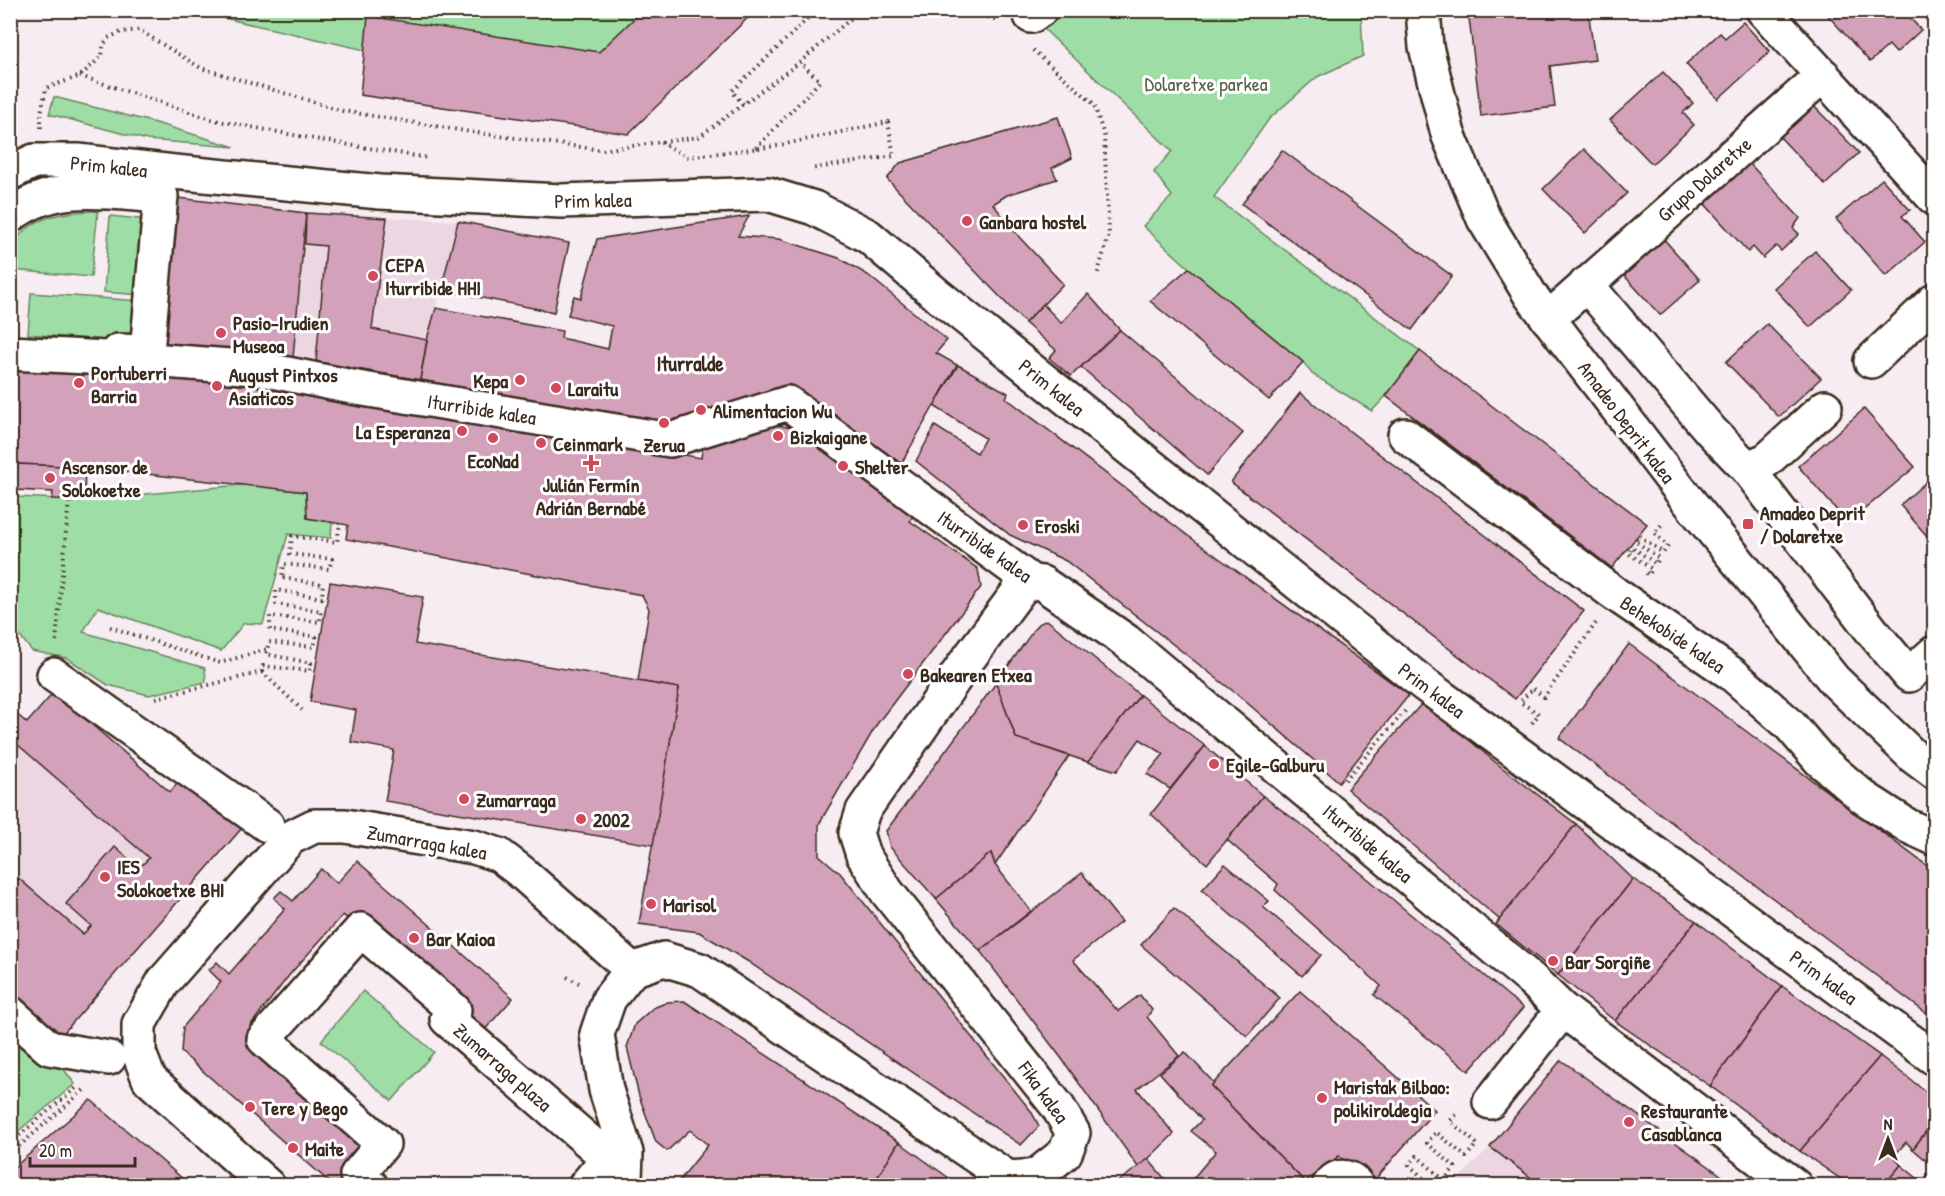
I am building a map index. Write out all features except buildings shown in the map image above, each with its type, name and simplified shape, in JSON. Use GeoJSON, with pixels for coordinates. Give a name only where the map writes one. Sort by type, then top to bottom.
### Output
{"type":"FeatureCollection","features":[{"type":"Feature","properties":{"kind":"street","name":"Amadeo Deprit kalea"},"geometry":{"type":"LineString","coordinates":[[1423,10],[1426,47],[1448,134],[1484,219],[1531,296],[1683,494],[1834,680],[1914,757],[1935,772]]}},
{"type":"Feature","properties":{"kind":"street"},"geometry":{"type":"LineString","coordinates":[[1763,10],[1935,198]]}},
{"type":"Feature","properties":{"kind":"street","name":"Grupo Dolaretxe"},"geometry":{"type":"LineString","coordinates":[[1548,319],[1823,75]]}},
{"type":"Feature","properties":{"kind":"street","name":"Prim kalea"},"geometry":{"type":"LineString","coordinates":[[10,173],[34,161],[78,161],[380,192],[561,201],[768,194],[814,208],[868,236],[936,294],[1425,685],[1935,1058]]}},
{"type":"Feature","properties":{"kind":"street"},"geometry":{"type":"LineString","coordinates":[[10,216],[36,199],[70,191],[161,196],[147,352],[10,345]]}},
{"type":"Feature","properties":{"kind":"street"},"geometry":{"type":"LineString","coordinates":[[1586,284],[1711,431],[1747,468],[1872,631],[1910,675],[1935,653]]}},
{"type":"Feature","properties":{"kind":"street"},"geometry":{"type":"LineString","coordinates":[[1871,361],[1935,301]]}},
{"type":"Feature","properties":{"kind":"street","name":"Iturribide kalea"},"geometry":{"type":"LineString","coordinates":[[10,353],[257,368],[357,388],[670,440],[788,403],[1032,582],[1042,583],[1126,641],[1532,980],[1563,1010],[1795,1185]]}},
{"type":"Feature","properties":{"kind":"street"},"geometry":{"type":"LineString","coordinates":[[1747,468],[1767,460],[1825,407]]}},
{"type":"Feature","properties":{"kind":"street","name":"Behekobide kalea"},"geometry":{"type":"LineString","coordinates":[[1405,435],[1615,594],[1732,674],[1789,724],[1820,760],[1863,797],[1908,826],[1935,838]]}},
{"type":"Feature","properties":{"kind":"street","name":"Fika kalea"},"geometry":{"type":"LineString","coordinates":[[632,970],[664,959],[700,970],[1008,1178],[1036,1176],[1065,1153],[1073,1133],[1058,1107],[887,892],[863,855],[856,833],[863,811],[966,662],[1022,587],[1032,582]]}},
{"type":"Feature","properties":{"kind":"street"},"geometry":{"type":"LineString","coordinates":[[54,675],[279,832],[164,981],[139,1024],[124,1056]]}},
{"type":"Feature","properties":{"kind":"street","name":"Zumarraga kalea"},"geometry":{"type":"LineString","coordinates":[[279,832],[314,826],[345,826],[474,847],[499,855],[632,970]]}},
{"type":"Feature","properties":{"kind":"street","name":"Zumarraga plaza"},"geometry":{"type":"LineString","coordinates":[[371,1185],[357,1175],[383,1144],[264,1039],[361,930],[454,1010],[447,1019],[608,1158],[585,1185]]}},
{"type":"Feature","properties":{"kind":"street"},"geometry":{"type":"LineString","coordinates":[[622,1185],[626,1178],[626,1153],[606,1090],[597,1034],[609,999],[632,970]]}},
{"type":"Feature","properties":{"kind":"street"},"geometry":{"type":"LineString","coordinates":[[1479,1110],[1563,1010]]}},
{"type":"Feature","properties":{"kind":"street"},"geometry":{"type":"LineString","coordinates":[[10,1013],[49,1048],[124,1056],[268,1185]]}},
{"type":"Feature","properties":{"kind":"street"},"geometry":{"type":"LineString","coordinates":[[1329,1185],[1332,1181],[1342,1177],[1352,1179],[1357,1185]]}},
{"type":"Feature","properties":{"kind":"path"},"geometry":{"type":"LineString","coordinates":[[743,104],[732,91],[817,10]]}},
{"type":"Feature","properties":{"kind":"path"},"geometry":{"type":"LineString","coordinates":[[41,134],[41,113],[46,88],[80,76],[102,56],[103,46],[108,38],[121,32],[139,30],[201,69],[343,111],[602,150],[699,137],[800,62],[861,10]]}},
{"type":"Feature","properties":{"kind":"path"},"geometry":{"type":"LineString","coordinates":[[1032,49],[1094,104],[1104,136],[1109,234],[1097,276]]}},
{"type":"Feature","properties":{"kind":"path"},"geometry":{"type":"LineString","coordinates":[[755,148],[820,81],[800,62]]}},
{"type":"Feature","properties":{"kind":"path"},"geometry":{"type":"LineString","coordinates":[[80,76],[214,120],[438,159]]}},
{"type":"Feature","properties":{"kind":"path"},"geometry":{"type":"LineString","coordinates":[[661,142],[687,157],[776,146],[888,122],[894,156],[805,170]]}},
{"type":"Feature","properties":{"kind":"path"},"geometry":{"type":"LineString","coordinates":[[54,675],[69,499]]}},
{"type":"Feature","properties":{"kind":"path"},"geometry":{"type":"LineString","coordinates":[[262,672],[263,666],[310,671],[311,663],[266,654],[269,642],[314,647],[316,637],[270,630],[270,616],[320,622],[321,610],[276,604],[276,590],[322,598],[323,584],[282,578],[284,564],[329,569],[332,560],[290,554],[292,536],[337,542],[340,523]]}},
{"type":"Feature","properties":{"kind":"path"},"geometry":{"type":"LineString","coordinates":[[1642,570],[1649,574],[1652,569],[1628,552],[1632,547],[1656,564],[1659,558],[1635,542],[1639,535],[1664,552],[1668,546],[1654,533]]}},
{"type":"Feature","properties":{"kind":"path"},"geometry":{"type":"LineString","coordinates":[[1539,714],[1521,702],[1533,688],[1544,697],[1596,622]]}},
{"type":"Feature","properties":{"kind":"path"},"geometry":{"type":"LineString","coordinates":[[110,627],[220,663],[267,649]]}},
{"type":"Feature","properties":{"kind":"path"},"geometry":{"type":"LineString","coordinates":[[156,698],[262,672]]}},
{"type":"Feature","properties":{"kind":"path"},"geometry":{"type":"LineString","coordinates":[[262,672],[302,710]]}},
{"type":"Feature","properties":{"kind":"path"},"geometry":{"type":"LineString","coordinates":[[1340,786],[1408,707]]}},
{"type":"Feature","properties":{"kind":"path"},"geometry":{"type":"LineString","coordinates":[[10,1143],[78,1086]]}},
{"type":"Feature","properties":{"kind":"path"},"geometry":{"type":"LineString","coordinates":[[10,1154],[83,1092]]}},
{"type":"Feature","properties":{"kind":"path"},"geometry":{"type":"LineString","coordinates":[[1432,1185],[1409,1165],[1417,1156],[1444,1180],[1455,1167],[1427,1143],[1437,1132],[1466,1157],[1477,1144],[1450,1121],[1459,1111],[1479,1110]]}},
{"type":"Feature","properties":{"kind":"shaded area","name":"CEPA Iturribide HHI"},"geometry":{"type":"Polygon","coordinates":[[[306,213],[458,221],[428,336],[420,380],[294,358],[306,213]]]}},
{"type":"Feature","properties":{"kind":"shaded area","name":"IES Solokoetxe BHI"},"geometry":{"type":"Polygon","coordinates":[[[54,692],[170,792],[183,777],[242,828],[60,1037],[11,993],[10,709],[27,723],[54,692]]]}},
{"type":"Feature","properties":{"kind":"shaded area"},"geometry":{"type":"Polygon","coordinates":[[[1490,1147],[1542,1185],[1451,1186],[1490,1147]]]}},
{"type":"Feature","properties":{"kind":"green space"},"geometry":{"type":"Polygon","coordinates":[[[193,11],[643,11],[599,52],[365,50],[193,11]]]}},
{"type":"Feature","properties":{"kind":"green space","name":"Dolaretxe parkea"},"geometry":{"type":"Polygon","coordinates":[[[1025,11],[1361,11],[1363,56],[1317,77],[1269,119],[1214,197],[1420,351],[1372,411],[1312,374],[1303,362],[1189,268],[1143,226],[1172,196],[1154,172],[1172,151],[1025,11]]]}},
{"type":"Feature","properties":{"kind":"green space"},"geometry":{"type":"Polygon","coordinates":[[[54,97],[156,123],[235,147],[147,140],[49,114],[54,97]]]}},
{"type":"Feature","properties":{"kind":"green space"},"geometry":{"type":"Polygon","coordinates":[[[98,211],[91,277],[11,270],[10,253],[25,230],[60,214],[98,211]]]}},
{"type":"Feature","properties":{"kind":"green space"},"geometry":{"type":"Polygon","coordinates":[[[110,216],[159,221],[152,296],[104,292],[110,216]]]}},
{"type":"Feature","properties":{"kind":"green space"},"geometry":{"type":"Polygon","coordinates":[[[31,293],[140,301],[136,343],[28,334],[31,293]]]}},
{"type":"Feature","properties":{"kind":"green space"},"geometry":{"type":"Polygon","coordinates":[[[10,446],[14,446],[17,464],[15,497],[84,500],[251,484],[306,492],[307,518],[332,522],[331,538],[288,534],[263,624],[244,623],[221,651],[98,607],[83,632],[205,668],[206,682],[149,695],[108,685],[67,658],[32,651],[11,625],[10,446]]]}},
{"type":"Feature","properties":{"kind":"green space"},"geometry":{"type":"Polygon","coordinates":[[[363,991],[434,1052],[392,1101],[321,1041],[363,991]]]}},
{"type":"Feature","properties":{"kind":"green space"},"geometry":{"type":"Polygon","coordinates":[[[10,999],[75,1084],[11,1137],[10,1137],[10,999]]]}},
{"type":"Feature","properties":{"kind":"place","name":"Ganbara hostel"},"geometry":{"type":"Point","coordinates":[967,221]}},
{"type":"Feature","properties":{"kind":"place","name":"CEPA Iturribide HHI"},"geometry":{"type":"Point","coordinates":[373,276]}},
{"type":"Feature","properties":{"kind":"place","name":"Pasio-Irudien Museoa"},"geometry":{"type":"Point","coordinates":[221,333]}},
{"type":"Feature","properties":{"kind":"place","name":"Kepa"},"geometry":{"type":"Point","coordinates":[520,380]}},
{"type":"Feature","properties":{"kind":"place","name":"Portuberri Barria"},"geometry":{"type":"Point","coordinates":[79,383]}},
{"type":"Feature","properties":{"kind":"place","name":"August Pintxos Asiaticos"},"geometry":{"type":"Point","coordinates":[217,386]}},
{"type":"Feature","properties":{"kind":"place","name":"Laraitu"},"geometry":{"type":"Point","coordinates":[556,388]}},
{"type":"Feature","properties":{"kind":"place","name":"Alimentacion Wu"},"geometry":{"type":"Point","coordinates":[701,410]}},
{"type":"Feature","properties":{"kind":"place","name":"Zerua"},"geometry":{"type":"Point","coordinates":[664,423]}},
{"type":"Feature","properties":{"kind":"place","name":"La Esperanza"},"geometry":{"type":"Point","coordinates":[462,431]}},
{"type":"Feature","properties":{"kind":"place","name":"Bizkaigane"},"geometry":{"type":"Point","coordinates":[778,436]}},
{"type":"Feature","properties":{"kind":"place","name":"EcoNad"},"geometry":{"type":"Point","coordinates":[493,438]}},
{"type":"Feature","properties":{"kind":"place","name":"Ceinmark"},"geometry":{"type":"Point","coordinates":[541,443]}},
{"type":"Feature","properties":{"kind":"place","name":"Julián Fermín Adrián Bernabé"},"geometry":{"type":"Point","coordinates":[591,463]}},
{"type":"Feature","properties":{"kind":"place","name":"Shelter"},"geometry":{"type":"Point","coordinates":[843,466]}},
{"type":"Feature","properties":{"kind":"place","name":"Ascensor de Solokoetxe"},"geometry":{"type":"Point","coordinates":[50,478]}},
{"type":"Feature","properties":{"kind":"place","name":"Amadeo Deprit / Dolaretxe"},"geometry":{"type":"Point","coordinates":[1748,524]}},
{"type":"Feature","properties":{"kind":"place","name":"Eroski"},"geometry":{"type":"Point","coordinates":[1023,525]}},
{"type":"Feature","properties":{"kind":"place","name":"Bakearen Etxea"},"geometry":{"type":"Point","coordinates":[908,674]}},
{"type":"Feature","properties":{"kind":"place","name":"Egile-Galburu"},"geometry":{"type":"Point","coordinates":[1214,764]}},
{"type":"Feature","properties":{"kind":"place","name":"Zumarraga"},"geometry":{"type":"Point","coordinates":[464,799]}},
{"type":"Feature","properties":{"kind":"place","name":"2002"},"geometry":{"type":"Point","coordinates":[581,819]}},
{"type":"Feature","properties":{"kind":"place","name":"IES Solokoetxe BHI"},"geometry":{"type":"Point","coordinates":[105,877]}},
{"type":"Feature","properties":{"kind":"place","name":"Marisol"},"geometry":{"type":"Point","coordinates":[651,904]}},
{"type":"Feature","properties":{"kind":"place","name":"Bar Kaioa"},"geometry":{"type":"Point","coordinates":[414,938]}},
{"type":"Feature","properties":{"kind":"place","name":"Bar Sorgiñe"},"geometry":{"type":"Point","coordinates":[1553,961]}},
{"type":"Feature","properties":{"kind":"place","name":"Maristak Bilbao: polikiroldegia"},"geometry":{"type":"Point","coordinates":[1322,1098]}},
{"type":"Feature","properties":{"kind":"place","name":"Tere y Bego"},"geometry":{"type":"Point","coordinates":[250,1107]}},
{"type":"Feature","properties":{"kind":"place","name":"Restaurante Casablanca"},"geometry":{"type":"Point","coordinates":[1629,1122]}},
{"type":"Feature","properties":{"kind":"place","name":"Maite"},"geometry":{"type":"Point","coordinates":[293,1148]}},
{"type":"Feature","properties":{"kind":"district","name":"Iturralde"},"geometry":{"type":"Point","coordinates":[690,363]}}]}
